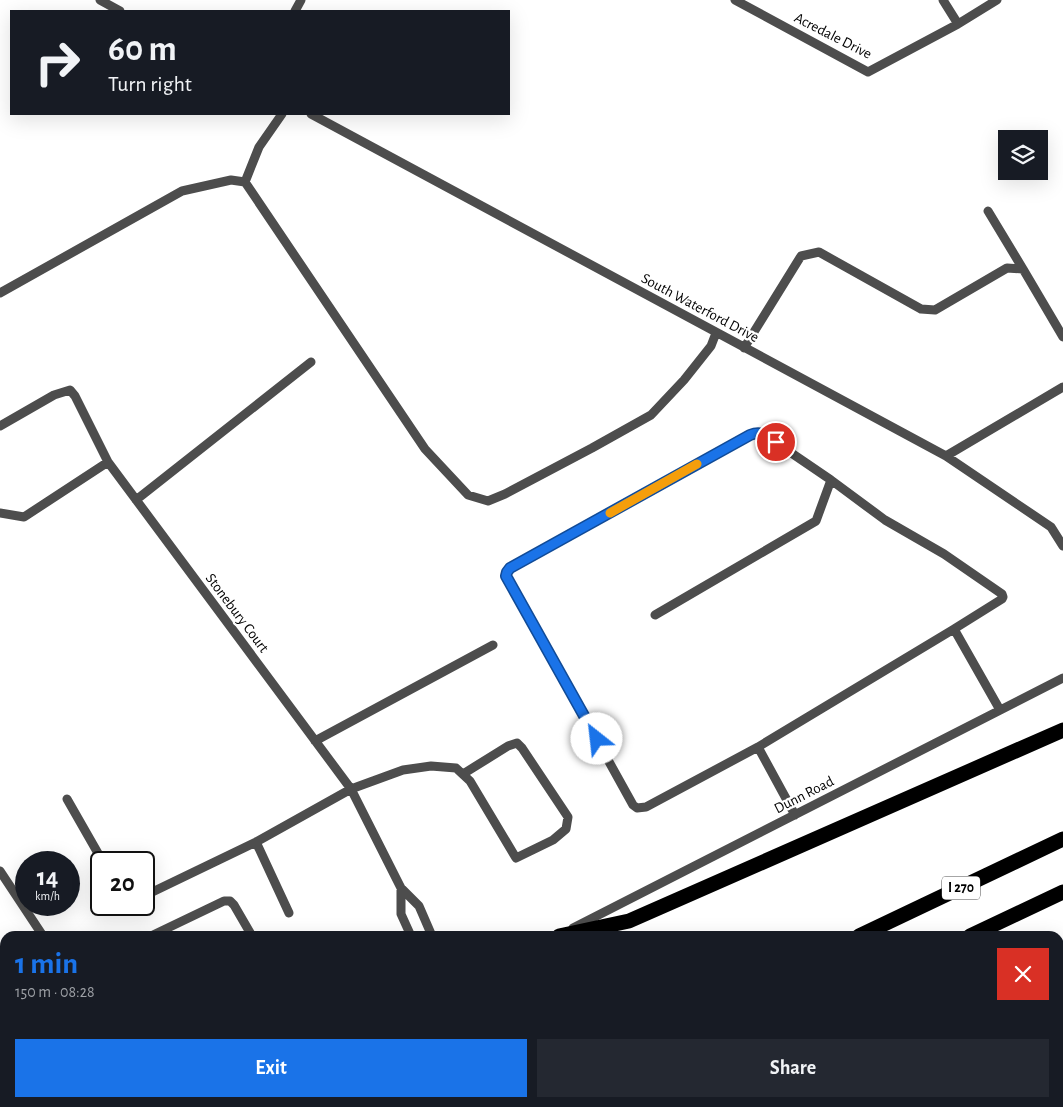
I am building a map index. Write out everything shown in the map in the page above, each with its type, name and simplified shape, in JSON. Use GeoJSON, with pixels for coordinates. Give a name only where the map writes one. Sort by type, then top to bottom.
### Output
{"type":"FeatureCollection","features":[{"type":"Feature","properties":{"kind":"highway"},"geometry":{"type":"LineString","coordinates":[[582,931],[629,921],[1063,730]]}},
{"type":"Feature","properties":{"kind":"highway","name":"I 270"},"geometry":{"type":"LineString","coordinates":[[870,931],[1063,839]]}},
{"type":"Feature","properties":{"kind":"highway"},"geometry":{"type":"LineString","coordinates":[[981,931],[1063,892]]}},
{"type":"Feature","properties":{"kind":"street"},"geometry":{"type":"LineString","coordinates":[[100,0],[118,10]]}},
{"type":"Feature","properties":{"kind":"street","name":"Acredale Drive"},"geometry":{"type":"LineString","coordinates":[[736,0],[868,72],[958,24],[997,0]]}},
{"type":"Feature","properties":{"kind":"street"},"geometry":{"type":"LineString","coordinates":[[943,0],[958,24]]}},
{"type":"Feature","properties":{"kind":"street"},"geometry":{"type":"LineString","coordinates":[[245,182],[259,147],[281,115]]}},
{"type":"Feature","properties":{"kind":"street","name":"South Waterford Drive"},"geometry":{"type":"LineString","coordinates":[[312,115],[946,456],[1051,527],[1063,546]]}},
{"type":"Feature","properties":{"kind":"street"},"geometry":{"type":"LineString","coordinates":[[0,293],[182,190],[231,180],[245,182],[425,449],[468,495],[488,500],[505,494],[651,415],[684,380],[711,346],[716,332]]}},
{"type":"Feature","properties":{"kind":"street"},"geometry":{"type":"LineString","coordinates":[[988,211],[1063,337]]}},
{"type":"Feature","properties":{"kind":"street"},"geometry":{"type":"LineString","coordinates":[[744,348],[801,256],[819,252],[920,308],[935,310],[1007,268],[1023,269]]}},
{"type":"Feature","properties":{"kind":"street"},"geometry":{"type":"LineString","coordinates":[[136,500],[311,362]]}},
{"type":"Feature","properties":{"kind":"street"},"geometry":{"type":"LineString","coordinates":[[946,456],[1063,387]]}},
{"type":"Feature","properties":{"kind":"street","name":"Stonebury Court"},"geometry":{"type":"LineString","coordinates":[[0,426],[54,395],[70,390],[75,396],[108,462],[351,789],[401,888],[419,906],[430,931]]}},
{"type":"Feature","properties":{"kind":"street"},"geometry":{"type":"LineString","coordinates":[[762,433],[885,520],[944,554],[1002,594],[1002,599],[954,629],[758,747],[646,807],[637,808],[633,805],[506,576],[510,568],[752,434],[762,433]]}},
{"type":"Feature","properties":{"kind":"street"},"geometry":{"type":"LineString","coordinates":[[0,514],[24,517],[108,462]]}},
{"type":"Feature","properties":{"kind":"street"},"geometry":{"type":"LineString","coordinates":[[655,615],[816,521],[831,480]]}},
{"type":"Feature","properties":{"kind":"street"},"geometry":{"type":"LineString","coordinates":[[954,629],[1000,710]]}},
{"type":"Feature","properties":{"kind":"street"},"geometry":{"type":"LineString","coordinates":[[315,742],[494,645]]}},
{"type":"Feature","properties":{"kind":"street","name":"Dunn Road"},"geometry":{"type":"LineString","coordinates":[[569,931],[1063,678]]}},
{"type":"Feature","properties":{"kind":"street"},"geometry":{"type":"LineString","coordinates":[[155,891],[256,842],[351,789],[403,770],[431,766],[456,768],[470,781],[516,858],[553,840],[566,829],[568,817],[517,743],[508,746],[463,774]]}},
{"type":"Feature","properties":{"kind":"street"},"geometry":{"type":"LineString","coordinates":[[758,747],[795,815]]}},
{"type":"Feature","properties":{"kind":"street"},"geometry":{"type":"LineString","coordinates":[[67,799],[97,851]]}},
{"type":"Feature","properties":{"kind":"street"},"geometry":{"type":"LineString","coordinates":[[256,842],[289,913]]}},
{"type":"Feature","properties":{"kind":"street"},"geometry":{"type":"LineString","coordinates":[[0,870],[40,931]]}},
{"type":"Feature","properties":{"kind":"street","name":"Stonebury Court"},"geometry":{"type":"LineString","coordinates":[[401,888],[401,914],[409,931]]}},
{"type":"Feature","properties":{"kind":"street"},"geometry":{"type":"LineString","coordinates":[[161,931],[224,901],[230,901],[234,904],[249,931]]}},
{"type":"Feature","properties":{"kind":"slow traffic"},"geometry":{"type":"LineString","coordinates":[[610,513],[697,464]]}},
{"type":"Feature","properties":{"kind":"route"},"geometry":{"type":"LineString","coordinates":[[597,739],[506,576],[507,572],[510,568],[750,435],[762,433],[776,442]]}}]}
